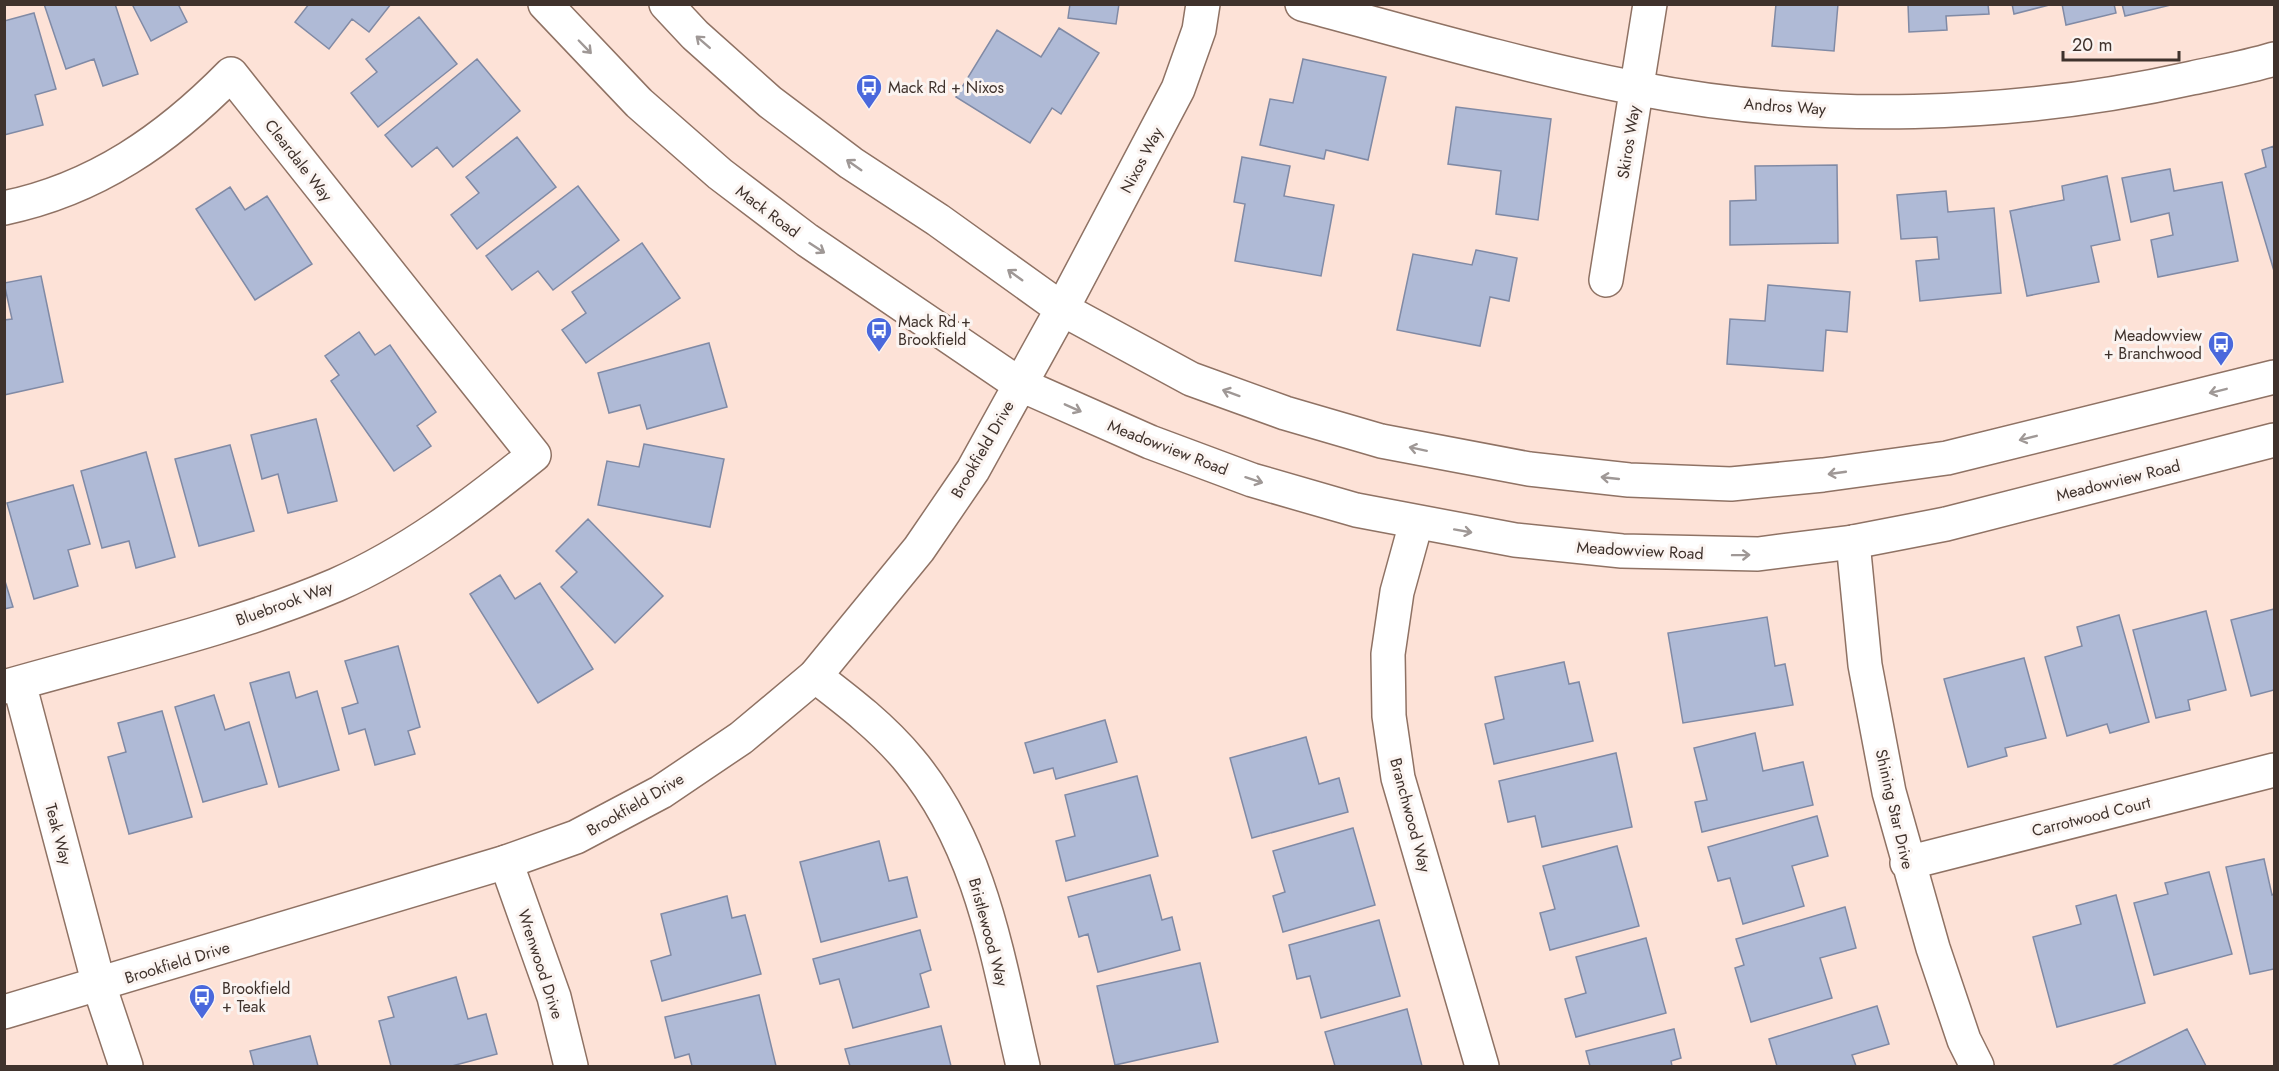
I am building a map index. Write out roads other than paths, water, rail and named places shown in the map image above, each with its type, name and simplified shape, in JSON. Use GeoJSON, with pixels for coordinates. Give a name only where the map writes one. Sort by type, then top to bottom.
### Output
{"type":"FeatureCollection","features":[{"type":"Feature","properties":{"kind":"street","name":"Mack Road"},"geometry":{"type":"LineString","coordinates":[[545,4],[639,103],[720,174],[807,240],[1019,384]]}},
{"type":"Feature","properties":{"kind":"street"},"geometry":{"type":"LineString","coordinates":[[666,4],[695,35],[770,102],[851,163],[938,220],[1062,309],[1191,378],[1285,413],[1381,441],[1529,470],[1629,480],[1731,484],[1823,475],[1947,458],[2274,377]]}},
{"type":"Feature","properties":{"kind":"street","name":"Nixos Way"},"geometry":{"type":"LineString","coordinates":[[1062,309],[1178,89],[1199,30],[1203,4]]}},
{"type":"Feature","properties":{"kind":"street","name":"Andros Way"},"geometry":{"type":"LineString","coordinates":[[1302,4],[1636,89],[1776,108],[1899,112],[2021,106],[2142,90],[2274,59]]}},
{"type":"Feature","properties":{"kind":"street","name":"Skiros Way"},"geometry":{"type":"LineString","coordinates":[[1606,280],[1650,4]]}},
{"type":"Feature","properties":{"kind":"street","name":"Cleardale Way"},"geometry":{"type":"LineString","coordinates":[[4,208],[80,184],[139,153],[192,113],[231,74],[534,455]]}},
{"type":"Feature","properties":{"kind":"street","name":"Brookfield Drive"},"geometry":{"type":"LineString","coordinates":[[4,1012],[506,862],[576,837],[661,792],[741,738],[814,676],[919,549],[973,470],[1062,309]]}},
{"type":"Feature","properties":{"kind":"street","name":"Meadowview Road"},"geometry":{"type":"LineString","coordinates":[[1019,384],[1150,442],[1252,480],[1356,510],[1515,540],[1622,551],[1758,554],[1853,542],[1946,525],[2274,440]]}},
{"type":"Feature","properties":{"kind":"street","name":"Bluebrook Way"},"geometry":{"type":"LineString","coordinates":[[12,685],[251,617],[337,584],[407,548],[472,506],[534,455]]}},
{"type":"Feature","properties":{"kind":"street","name":"Branchwood Way"},"geometry":{"type":"LineString","coordinates":[[1416,523],[1395,602],[1388,654],[1389,716],[1398,778],[1482,1066]]}},
{"type":"Feature","properties":{"kind":"street","name":"Shining Star Drive"},"geometry":{"type":"LineString","coordinates":[[1853,542],[1865,665],[1889,792],[1907,863],[1960,1030],[1977,1066]]}},
{"type":"Feature","properties":{"kind":"street","name":"Bristlewood Way"},"geometry":{"type":"LineString","coordinates":[[814,676],[866,715],[910,760],[942,806],[967,855],[984,901],[1023,1066]]}},
{"type":"Feature","properties":{"kind":"street","name":"Teak Way"},"geometry":{"type":"LineString","coordinates":[[12,685],[99,985],[126,1066]]}},
{"type":"Feature","properties":{"kind":"street","name":"Carrotwood Court"},"geometry":{"type":"LineString","coordinates":[[1907,863],[2274,770]]}},
{"type":"Feature","properties":{"kind":"street","name":"Wrenwood Drive"},"geometry":{"type":"LineString","coordinates":[[506,862],[554,997],[571,1066]]}},
{"type":"Feature","properties":{"kind":"place","name":"Mack Rd + Nixos"},"geometry":{"type":"Point","coordinates":[869,110]}},
{"type":"Feature","properties":{"kind":"place","name":"Mack Rd + Brookfield"},"geometry":{"type":"Point","coordinates":[879,353]}},
{"type":"Feature","properties":{"kind":"place","name":"Meadowview + Branchwood"},"geometry":{"type":"Point","coordinates":[2221,367]}},
{"type":"Feature","properties":{"kind":"place","name":"Brookfield + Teak"},"geometry":{"type":"Point","coordinates":[202,1020]}}]}
